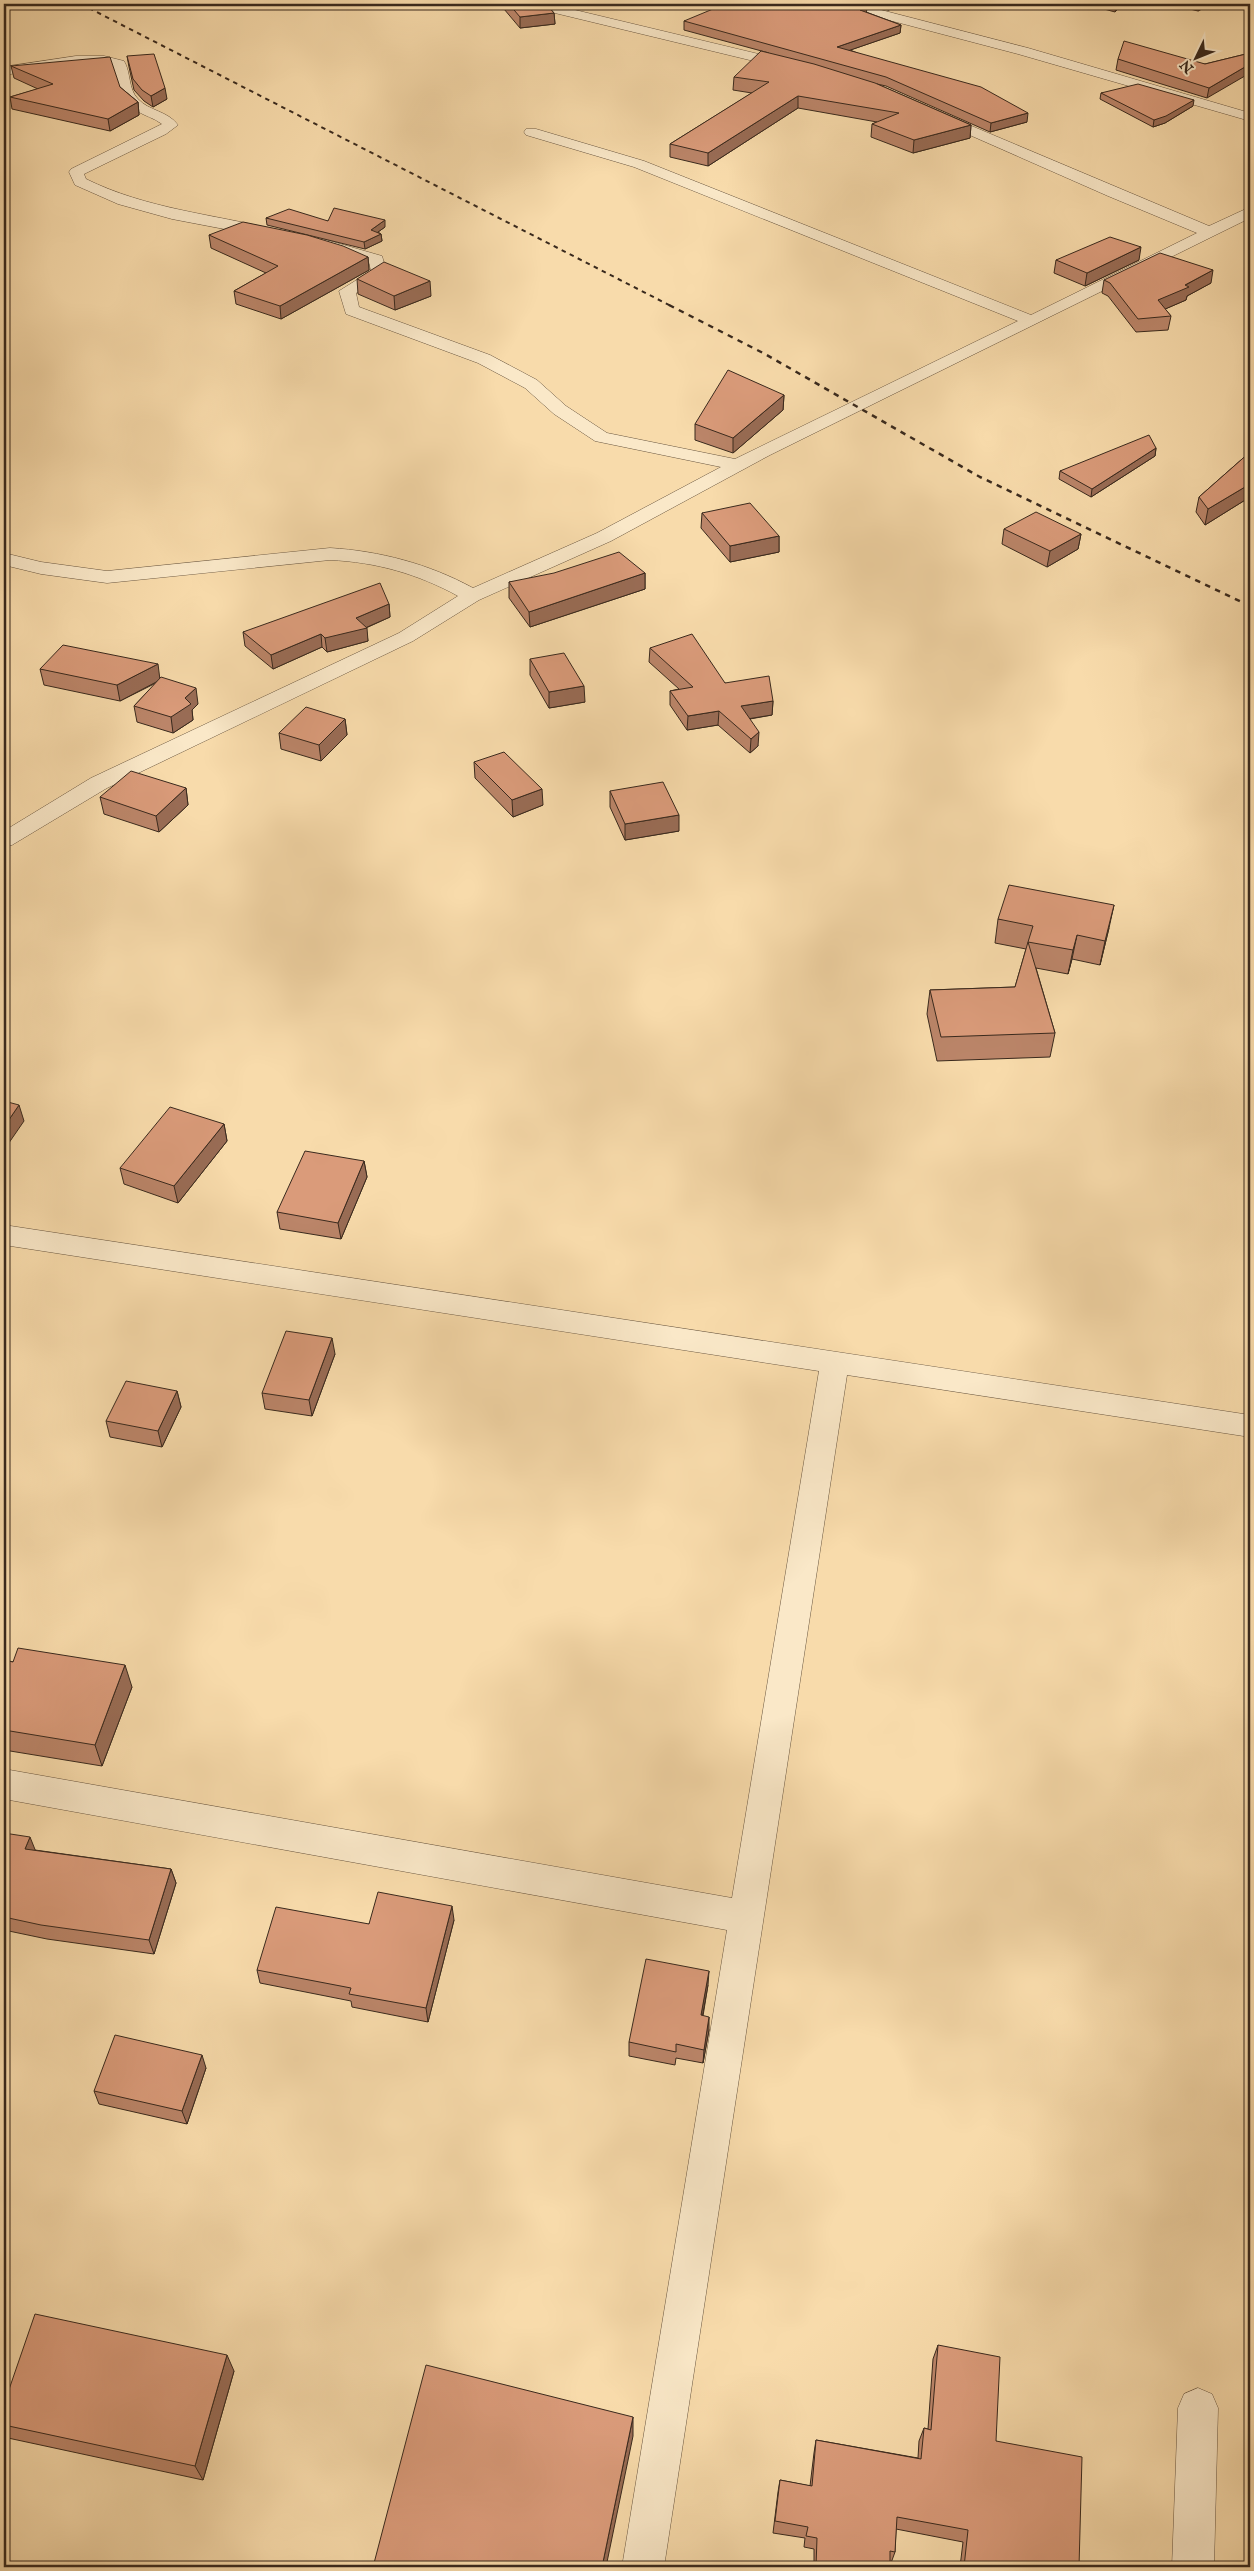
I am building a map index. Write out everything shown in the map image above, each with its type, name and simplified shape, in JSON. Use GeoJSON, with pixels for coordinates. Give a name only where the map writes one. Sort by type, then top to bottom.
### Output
{"type":"FeatureCollection","features":[{"type":"Feature","properties":{"kind":"street"},"geometry":{"type":"LineString","coordinates":[[535,4],[809,70]]}},
{"type":"Feature","properties":{"kind":"street"},"geometry":{"type":"LineString","coordinates":[[844,4],[1032,54],[1250,117]]}},
{"type":"Feature","properties":{"kind":"street"},"geometry":{"type":"LineString","coordinates":[[4,71],[23,70],[57,61],[86,58],[103,59],[119,64],[127,94],[133,102],[162,115],[170,125],[162,131],[76,172],[80,182],[111,197],[286,236]]}},
{"type":"Feature","properties":{"kind":"street"},"geometry":{"type":"LineString","coordinates":[[922,109],[1113,193],[1209,232]]}},
{"type":"Feature","properties":{"kind":"street"},"geometry":{"type":"LineString","coordinates":[[531,132],[639,164],[1032,321]]}},
{"type":"Feature","properties":{"kind":"street"},"geometry":{"type":"LineString","coordinates":[[4,840],[100,783],[406,637],[472,596],[604,537],[856,404],[1032,321],[1250,212]]}},
{"type":"Feature","properties":{"kind":"street"},"geometry":{"type":"LineString","coordinates":[[304,240],[376,258],[379,273],[347,291],[352,310],[484,359],[531,384],[560,410],[601,437],[738,465]]}},
{"type":"Feature","properties":{"kind":"street"},"geometry":{"type":"LineString","coordinates":[[4,559],[41,568],[107,577],[191,570],[330,554],[364,556],[436,576],[472,596]]}},
{"type":"Feature","properties":{"kind":"street"},"geometry":{"type":"LineString","coordinates":[[4,1235],[1250,1426]]}},
{"type":"Feature","properties":{"kind":"street"},"geometry":{"type":"LineString","coordinates":[[644,2567],[835,1362]]}},
{"type":"Feature","properties":{"kind":"street"},"geometry":{"type":"LineString","coordinates":[[4,1784],[747,1917]]}},
{"type":"Feature","properties":{"kind":"street"},"geometry":{"type":"LineString","coordinates":[[1193,2567],[1198,2408]]}},
{"type":"Feature","properties":{"kind":"building"},"geometry":{"type":"Polygon","coordinates":[[[509,4],[546,4],[554,13],[520,17],[509,4]]]}},
{"type":"Feature","properties":{"kind":"building"},"geometry":{"type":"Polygon","coordinates":[[[725,4],[852,4],[867,8],[860,10],[901,25],[837,47],[981,87],[1028,113],[991,123],[886,77],[684,21],[725,4]]]}},
{"type":"Feature","properties":{"kind":"building"},"geometry":{"type":"Polygon","coordinates":[[[1124,41],[1205,64],[1250,53],[1250,64],[1209,88],[1118,59],[1124,41]]]}},
{"type":"Feature","properties":{"kind":"building"},"geometry":{"type":"Polygon","coordinates":[[[761,51],[814,64],[875,83],[971,125],[914,140],[872,124],[899,113],[798,96],[708,153],[670,144],[769,82],[734,77],[761,51]]]}},
{"type":"Feature","properties":{"kind":"building"},"geometry":{"type":"Polygon","coordinates":[[[154,54],[165,88],[151,96],[142,90],[133,79],[127,56],[154,54]]]}},
{"type":"Feature","properties":{"kind":"building"},"geometry":{"type":"Polygon","coordinates":[[[110,57],[120,87],[138,102],[108,119],[10,97],[53,84],[11,66],[110,57]]]}},
{"type":"Feature","properties":{"kind":"building"},"geometry":{"type":"Polygon","coordinates":[[[1138,84],[1194,100],[1166,116],[1154,120],[1101,93],[1138,84]]]}},
{"type":"Feature","properties":{"kind":"building"},"geometry":{"type":"Polygon","coordinates":[[[334,208],[385,220],[371,230],[381,234],[364,242],[266,218],[289,209],[328,221],[334,208]]]}},
{"type":"Feature","properties":{"kind":"building"},"geometry":{"type":"Polygon","coordinates":[[[243,222],[307,235],[343,246],[368,257],[280,306],[234,291],[278,266],[209,235],[243,222]]]}},
{"type":"Feature","properties":{"kind":"building"},"geometry":{"type":"Polygon","coordinates":[[[1110,237],[1141,247],[1087,273],[1056,260],[1110,237]]]}},
{"type":"Feature","properties":{"kind":"building"},"geometry":{"type":"Polygon","coordinates":[[[1160,253],[1213,270],[1185,285],[1189,287],[1158,300],[1171,316],[1138,319],[1110,283],[1104,280],[1160,253]]]}},
{"type":"Feature","properties":{"kind":"building"},"geometry":{"type":"Polygon","coordinates":[[[384,262],[430,281],[394,296],[357,279],[384,262]]]}},
{"type":"Feature","properties":{"kind":"building"},"geometry":{"type":"Polygon","coordinates":[[[728,370],[784,395],[733,438],[695,424],[728,370]]]}},
{"type":"Feature","properties":{"kind":"building"},"geometry":{"type":"Polygon","coordinates":[[[1149,435],[1156,448],[1092,489],[1060,471],[1149,435]]]}},
{"type":"Feature","properties":{"kind":"building"},"geometry":{"type":"Polygon","coordinates":[[[1250,452],[1250,484],[1208,509],[1199,497],[1250,452]]]}},
{"type":"Feature","properties":{"kind":"building"},"geometry":{"type":"Polygon","coordinates":[[[750,503],[779,536],[730,546],[702,513],[750,503]]]}},
{"type":"Feature","properties":{"kind":"building"},"geometry":{"type":"Polygon","coordinates":[[[1036,512],[1081,534],[1050,551],[1004,529],[1036,512]]]}},
{"type":"Feature","properties":{"kind":"building"},"geometry":{"type":"Polygon","coordinates":[[[619,552],[645,573],[529,612],[509,582],[554,573],[619,552]]]}},
{"type":"Feature","properties":{"kind":"building"},"geometry":{"type":"Polygon","coordinates":[[[380,583],[389,604],[356,618],[367,628],[325,638],[321,634],[271,655],[243,632],[380,583]]]}},
{"type":"Feature","properties":{"kind":"building"},"geometry":{"type":"Polygon","coordinates":[[[692,634],[725,683],[769,676],[773,701],[741,706],[759,732],[751,739],[719,711],[688,716],[670,691],[693,687],[650,648],[692,634]]]}},
{"type":"Feature","properties":{"kind":"building"},"geometry":{"type":"Polygon","coordinates":[[[63,645],[158,664],[117,685],[40,669],[63,645]]]}},
{"type":"Feature","properties":{"kind":"building"},"geometry":{"type":"Polygon","coordinates":[[[564,653],[584,686],[549,692],[530,659],[564,653]]]}},
{"type":"Feature","properties":{"kind":"building"},"geometry":{"type":"Polygon","coordinates":[[[161,677],[196,688],[185,698],[191,704],[171,717],[134,706],[161,677]]]}},
{"type":"Feature","properties":{"kind":"building"},"geometry":{"type":"Polygon","coordinates":[[[306,707],[345,719],[319,745],[279,733],[306,707]]]}},
{"type":"Feature","properties":{"kind":"building"},"geometry":{"type":"Polygon","coordinates":[[[504,752],[542,789],[512,800],[474,762],[504,752]]]}},
{"type":"Feature","properties":{"kind":"building"},"geometry":{"type":"Polygon","coordinates":[[[131,771],[186,788],[156,816],[100,797],[131,771]]]}},
{"type":"Feature","properties":{"kind":"building"},"geometry":{"type":"Polygon","coordinates":[[[663,782],[679,815],[625,824],[610,791],[663,782]]]}},
{"type":"Feature","properties":{"kind":"building"},"geometry":{"type":"Polygon","coordinates":[[[1009,885],[1114,905],[1105,941],[1077,935],[1073,950],[1028,942],[1033,926],[998,919],[1009,885]]]}},
{"type":"Feature","properties":{"kind":"building"},"geometry":{"type":"Polygon","coordinates":[[[1028,942],[1055,1033],[941,1037],[930,990],[1015,987],[1028,942]]]}},
{"type":"Feature","properties":{"kind":"building"},"geometry":{"type":"Polygon","coordinates":[[[4,1101],[19,1105],[4,1127],[4,1101]]]}},
{"type":"Feature","properties":{"kind":"building"},"geometry":{"type":"Polygon","coordinates":[[[170,1107],[224,1124],[174,1186],[120,1168],[170,1107]]]}},
{"type":"Feature","properties":{"kind":"building"},"geometry":{"type":"Polygon","coordinates":[[[305,1151],[364,1161],[338,1223],[277,1212],[305,1151]]]}},
{"type":"Feature","properties":{"kind":"building"},"geometry":{"type":"Polygon","coordinates":[[[286,1331],[332,1338],[309,1400],[262,1393],[286,1331]]]}},
{"type":"Feature","properties":{"kind":"building"},"geometry":{"type":"Polygon","coordinates":[[[126,1381],[177,1391],[158,1431],[106,1421],[126,1381]]]}},
{"type":"Feature","properties":{"kind":"building"},"geometry":{"type":"Polygon","coordinates":[[[18,1648],[125,1665],[95,1745],[4,1730],[4,1660],[13,1662],[18,1648]]]}},
{"type":"Feature","properties":{"kind":"building"},"geometry":{"type":"Polygon","coordinates":[[[4,1833],[30,1837],[25,1849],[171,1869],[149,1940],[41,1925],[4,1917],[4,1833]]]}},
{"type":"Feature","properties":{"kind":"building"},"geometry":{"type":"Polygon","coordinates":[[[378,1892],[452,1906],[426,2008],[349,1994],[351,1988],[257,1970],[276,1907],[369,1924],[378,1892]]]}},
{"type":"Feature","properties":{"kind":"building"},"geometry":{"type":"Polygon","coordinates":[[[646,1959],[709,1971],[701,2015],[709,2017],[704,2050],[676,2044],[676,2052],[629,2042],[646,1959]]]}},
{"type":"Feature","properties":{"kind":"building"},"geometry":{"type":"Polygon","coordinates":[[[115,2035],[202,2055],[182,2111],[94,2091],[115,2035]]]}},
{"type":"Feature","properties":{"kind":"building"},"geometry":{"type":"Polygon","coordinates":[[[35,2314],[227,2355],[195,2466],[4,2425],[4,2404],[35,2314]]]}},
{"type":"Feature","properties":{"kind":"building"},"geometry":{"type":"Polygon","coordinates":[[[938,2345],[1000,2357],[996,2441],[1082,2457],[1079,2567],[964,2567],[968,2530],[897,2517],[895,2552],[890,2551],[890,2567],[816,2567],[817,2538],[806,2536],[808,2527],[775,2521],[780,2480],[812,2486],[816,2440],[921,2459],[924,2428],[931,2430],[938,2345]]]}},
{"type":"Feature","properties":{"kind":"building"},"geometry":{"type":"Polygon","coordinates":[[[426,2365],[633,2417],[602,2567],[373,2567],[426,2365]]]}},
{"type":"Feature","properties":{"kind":"railway"},"geometry":{"type":"LineString","coordinates":[[81,4],[671,306]]}},
{"type":"Feature","properties":{"kind":"railway"},"geometry":{"type":"LineString","coordinates":[[669,305],[765,354],[980,477],[1250,606]]}}]}
